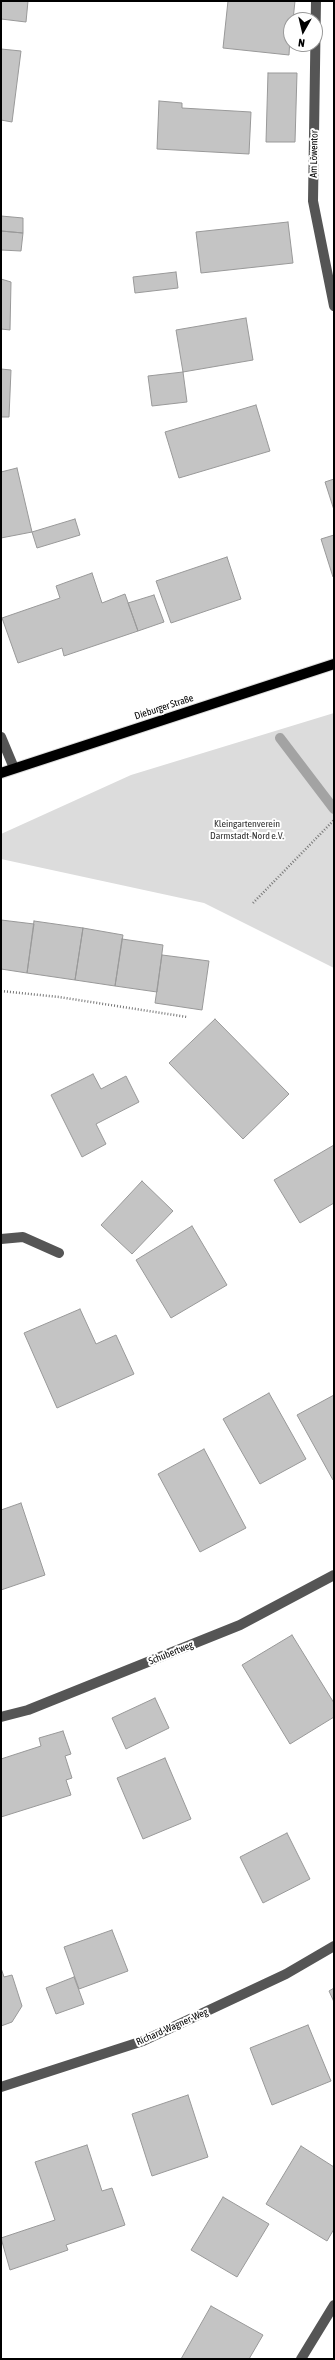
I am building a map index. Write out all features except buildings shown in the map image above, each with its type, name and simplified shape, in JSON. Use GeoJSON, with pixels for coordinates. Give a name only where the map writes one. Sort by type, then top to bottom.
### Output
{"type":"FeatureCollection","features":[{"type":"Feature","properties":{"kind":"main road","name":"Dieburger Straße"},"geometry":{"type":"LineString","coordinates":[[1,773],[334,664]]}},
{"type":"Feature","properties":{"kind":"street","name":"Am Löwentor"},"geometry":{"type":"LineString","coordinates":[[316,1],[313,201],[334,306]]}},
{"type":"Feature","properties":{"kind":"street"},"geometry":{"type":"LineString","coordinates":[[1,737],[14,768]]}},
{"type":"Feature","properties":{"kind":"street"},"geometry":{"type":"LineString","coordinates":[[1,1239],[23,1238],[59,1253]]}},
{"type":"Feature","properties":{"kind":"street","name":"Schubertweg"},"geometry":{"type":"LineString","coordinates":[[1,1717],[28,1710],[240,1625],[334,1575]]}},
{"type":"Feature","properties":{"kind":"street","name":"Richard-Wagner-Weg"},"geometry":{"type":"LineString","coordinates":[[1,2087],[144,2041],[286,1974],[334,1946]]}},
{"type":"Feature","properties":{"kind":"street"},"geometry":{"type":"LineString","coordinates":[[301,2359],[334,2305]]}},
{"type":"Feature","properties":{"kind":"path"},"geometry":{"type":"LineString","coordinates":[[253,903],[334,820]]}},
{"type":"Feature","properties":{"kind":"path"},"geometry":{"type":"LineString","coordinates":[[1,991],[59,996],[187,1017]]}},
{"type":"Feature","properties":{"kind":"green space","name":"Kleingartenverein Darmstadt-Nord e.V."},"geometry":{"type":"Polygon","coordinates":[[[334,713],[334,968],[204,903],[1,859],[1,834],[131,775],[334,713]]]}},
{"type":"Feature","properties":{"kind":"waterway"},"geometry":{"type":"LineString","coordinates":[[280,738],[334,809]]}}]}
